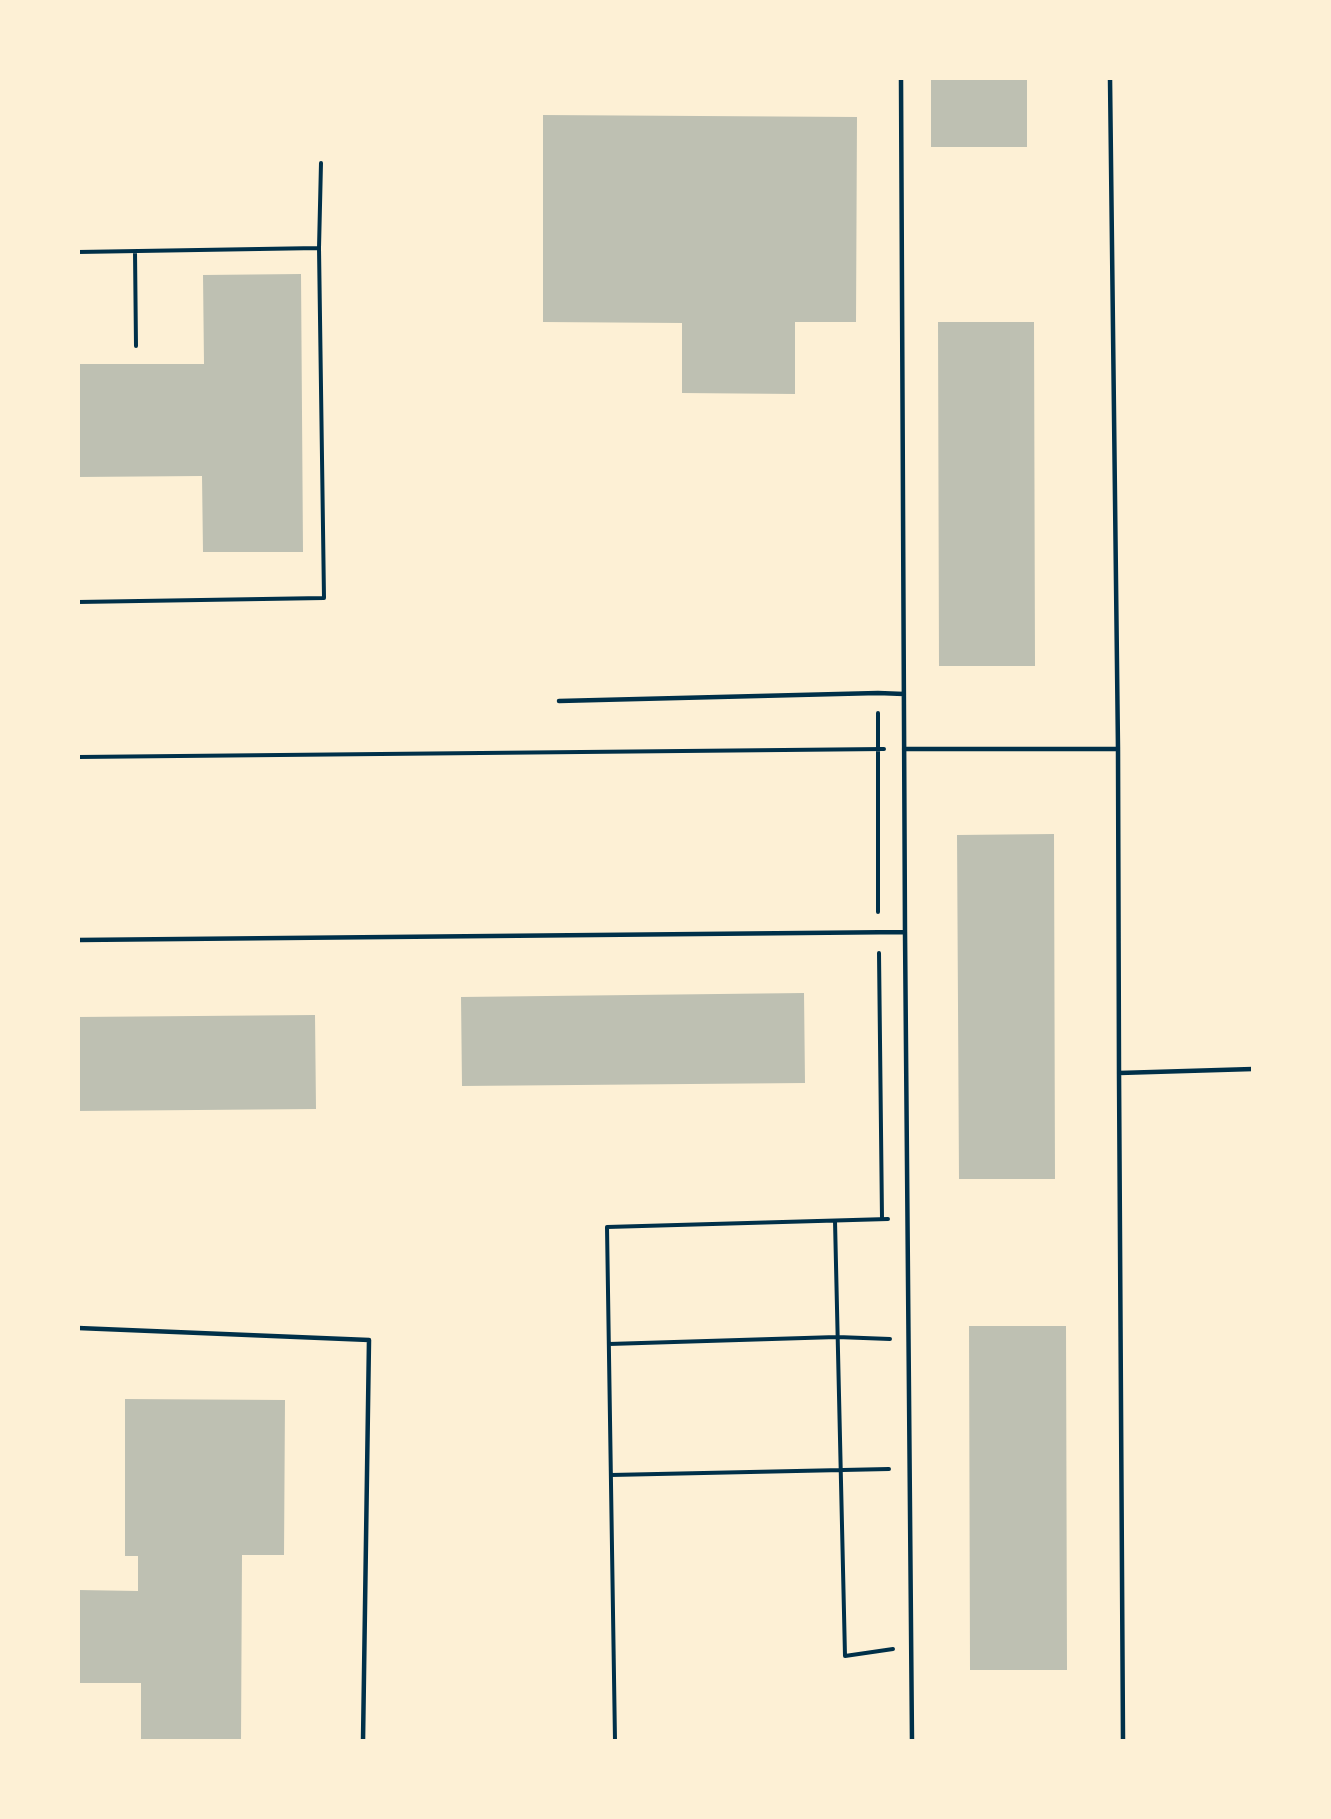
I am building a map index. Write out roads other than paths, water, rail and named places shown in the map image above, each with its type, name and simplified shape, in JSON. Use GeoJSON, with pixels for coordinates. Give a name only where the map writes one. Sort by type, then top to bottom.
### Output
{"type":"FeatureCollection","features":[{"type":"Feature","properties":{"kind":"lane"},"geometry":{"type":"LineString","coordinates":[[902,78],[905,932],[912,1741]]}},
{"type":"Feature","properties":{"kind":"lane"},"geometry":{"type":"LineString","coordinates":[[1110,78],[1118,749],[1123,1741]]}},
{"type":"Feature","properties":{"kind":"lane"},"geometry":{"type":"LineString","coordinates":[[559,701],[904,694]]}},
{"type":"Feature","properties":{"kind":"lane"},"geometry":{"type":"LineString","coordinates":[[904,749],[1118,749]]}},
{"type":"Feature","properties":{"kind":"lane"},"geometry":{"type":"LineString","coordinates":[[78,939],[905,932]]}},
{"type":"Feature","properties":{"kind":"lane"},"geometry":{"type":"LineString","coordinates":[[1119,1073],[1253,1069]]}},
{"type":"Feature","properties":{"kind":"lane"},"geometry":{"type":"LineString","coordinates":[[78,1328],[369,1340],[363,1741]]}}]}
